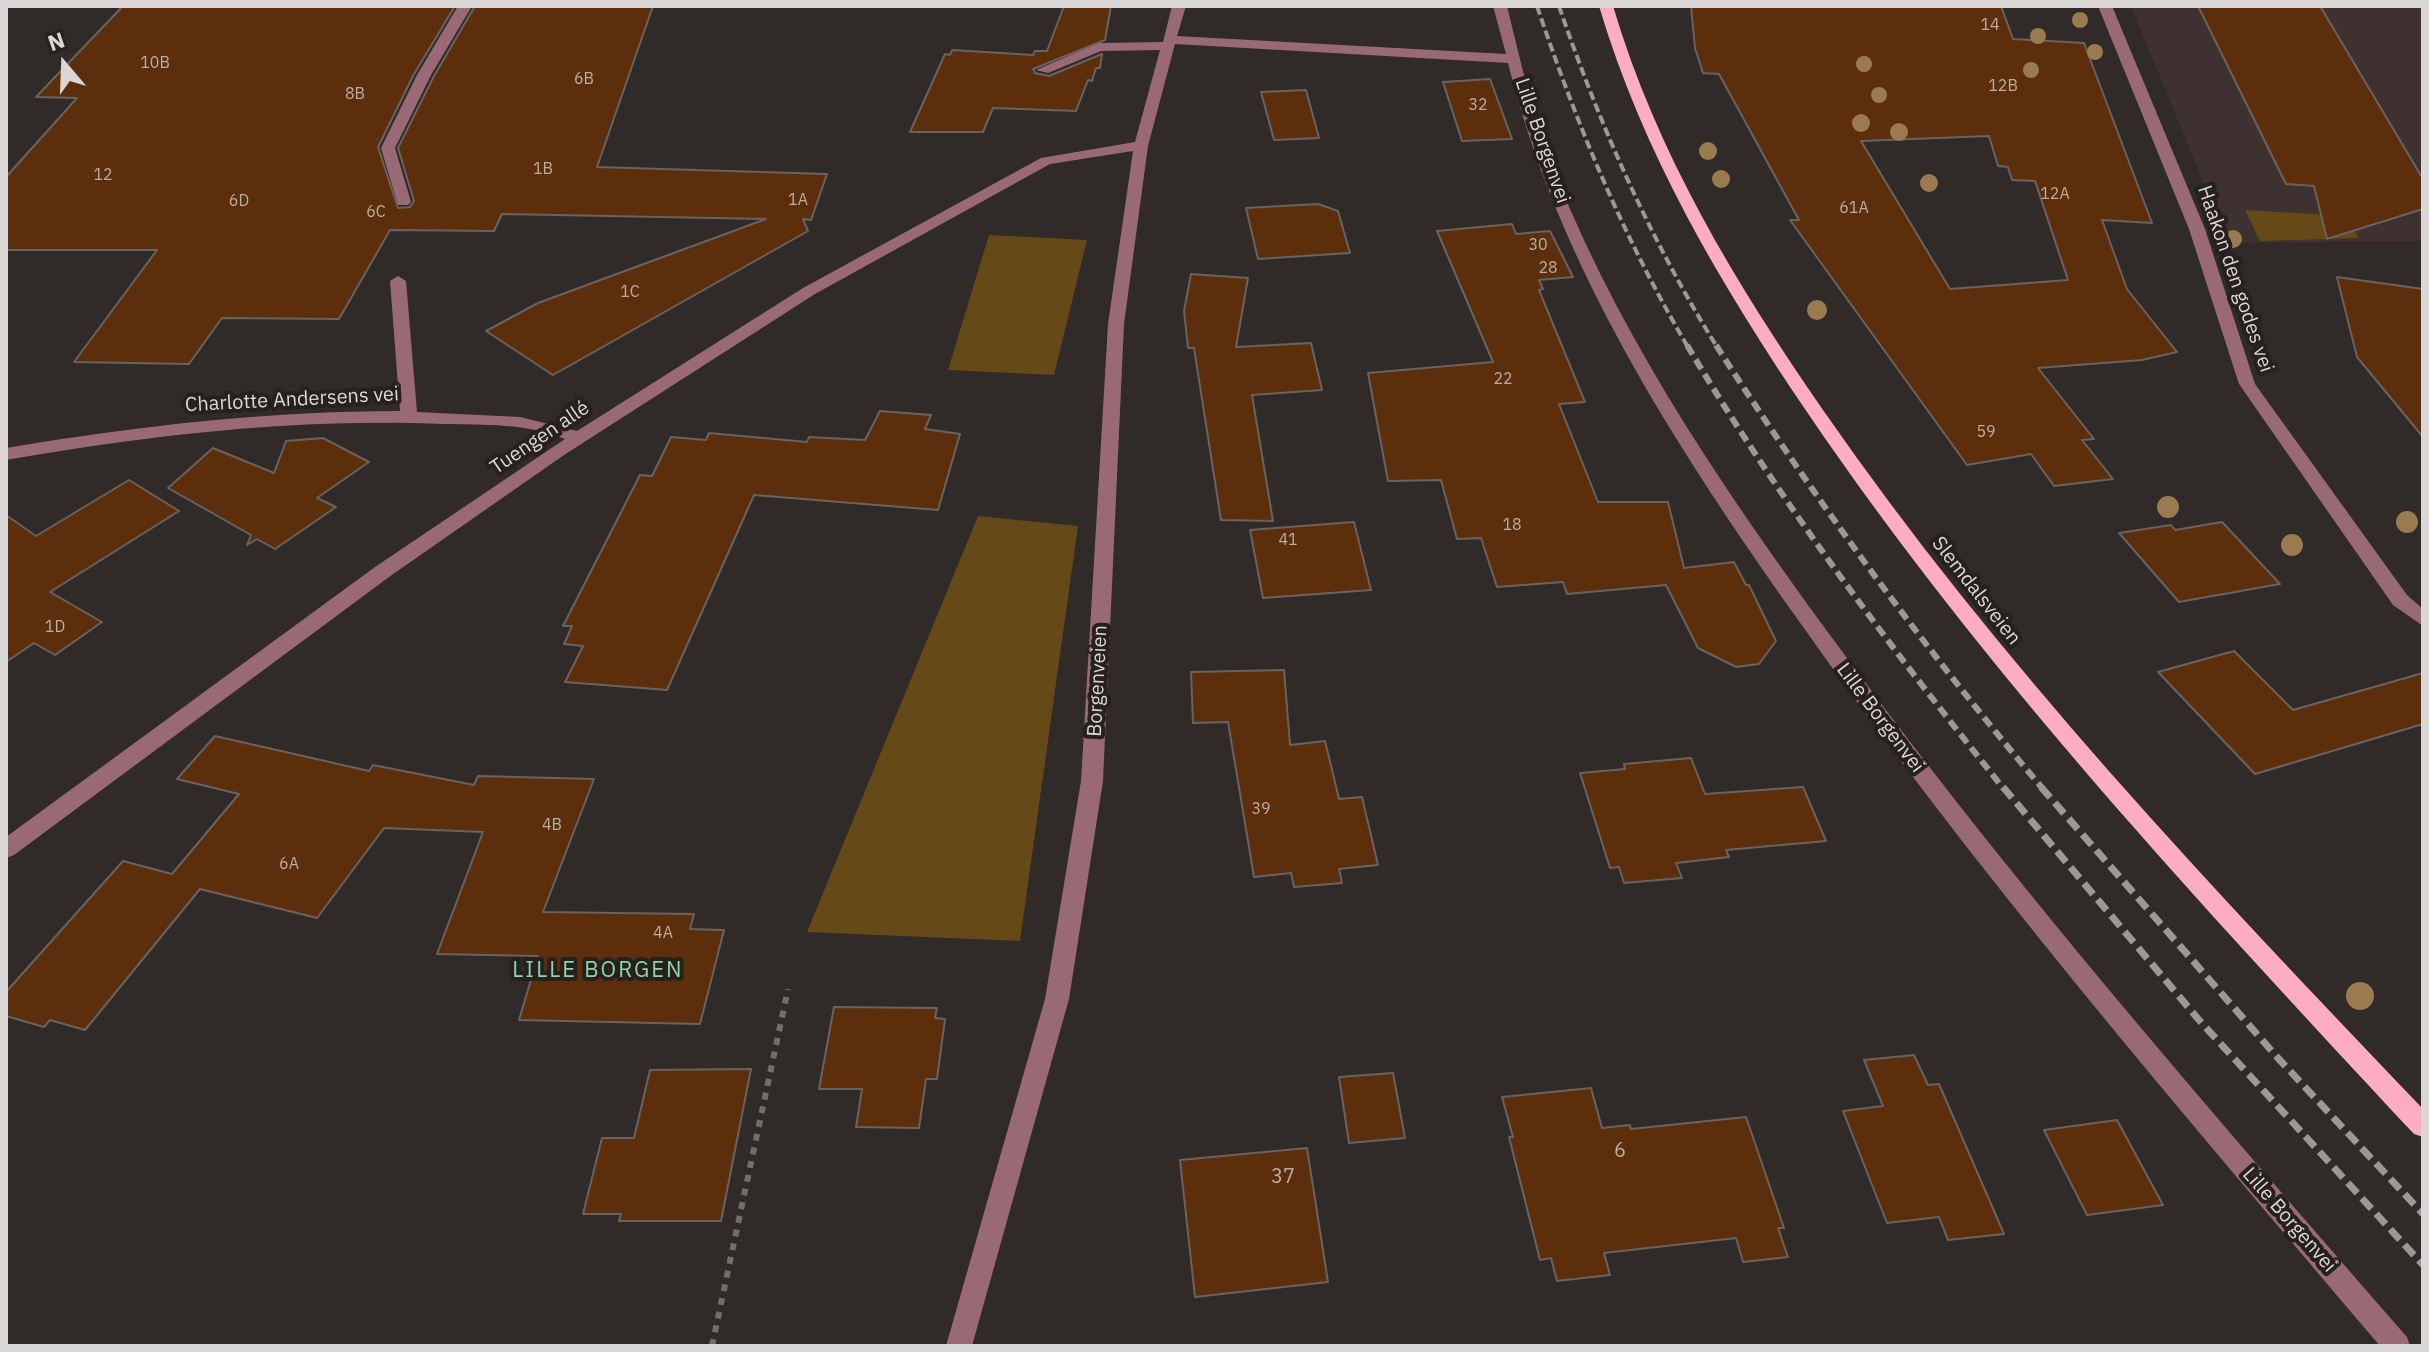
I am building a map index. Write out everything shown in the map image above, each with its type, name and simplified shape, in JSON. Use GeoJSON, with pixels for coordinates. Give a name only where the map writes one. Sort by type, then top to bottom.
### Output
{"type":"FeatureCollection","features":[{"type":"Feature","properties":{"kind":"main road","name":"Slemdalsveien"},"geometry":{"type":"LineString","coordinates":[[1606,6],[1645,116],[1691,209],[1744,303],[1862,479],[2061,731],[2225,914],[2423,1126]]}},
{"type":"Feature","properties":{"kind":"street"},"geometry":{"type":"LineString","coordinates":[[403,202],[388,148],[424,75],[465,6]]}},
{"type":"Feature","properties":{"kind":"street","name":"Borgenveien"},"geometry":{"type":"LineString","coordinates":[[959,1346],[1057,999],[1092,781],[1116,324],[1141,146],[1179,6]]}},
{"type":"Feature","properties":{"kind":"street","name":"Lille Borgenvei"},"geometry":{"type":"LineString","coordinates":[[1500,6],[1550,178],[1625,334],[1743,528],[1876,715],[2005,883],[2397,1346]]}},
{"type":"Feature","properties":{"kind":"street","name":"Haakon den godes vei"},"geometry":{"type":"LineString","coordinates":[[2105,6],[2197,229],[2247,384],[2400,600],[2423,619]]}},
{"type":"Feature","properties":{"kind":"street"},"geometry":{"type":"LineString","coordinates":[[1043,70],[1099,47],[1169,43],[1514,59]]}},
{"type":"Feature","properties":{"kind":"street","name":"Tuengen allé"},"geometry":{"type":"LineString","coordinates":[[6,849],[382,572],[579,438],[809,291],[1017,175],[1061,156],[1141,146]]}},
{"type":"Feature","properties":{"kind":"street"},"geometry":{"type":"LineString","coordinates":[[398,281],[409,416]]}},
{"type":"Feature","properties":{"kind":"street","name":"Charlotte Andersens vei"},"geometry":{"type":"LineString","coordinates":[[6,454],[155,430],[326,418],[409,416],[539,423],[579,438]]}},
{"type":"Feature","properties":{"kind":"path"},"geometry":{"type":"LineString","coordinates":[[712,1346],[788,989]]}},
{"type":"Feature","properties":{"kind":"shaded area"},"geometry":{"type":"Polygon","coordinates":[[[2131,6],[2423,6],[2423,241],[2228,243],[2131,6]]]}},
{"type":"Feature","properties":{"kind":"shaded area"},"geometry":{"type":"Polygon","coordinates":[[[2245,210],[2346,216],[2359,238],[2260,241],[2245,210]]]}},
{"type":"Feature","properties":{"kind":"shaded area"},"geometry":{"type":"Polygon","coordinates":[[[989,235],[1087,240],[1054,375],[948,370],[989,235]]]}},
{"type":"Feature","properties":{"kind":"shaded area"},"geometry":{"type":"Polygon","coordinates":[[[978,516],[1078,526],[1020,941],[807,932],[978,516]]]}},
{"type":"Feature","properties":{"kind":"building"},"geometry":{"type":"Polygon","coordinates":[[[123,6],[455,6],[414,74],[378,147],[398,208],[410,207],[414,201],[398,148],[434,76],[475,6],[653,6],[597,167],[827,174],[811,220],[803,219],[808,231],[553,375],[486,331],[538,303],[766,219],[502,214],[494,231],[390,230],[339,319],[222,318],[189,364],[74,362],[157,250],[6,250],[6,177],[77,98],[36,97],[123,6]]]}},
{"type":"Feature","properties":{"kind":"building"},"geometry":{"type":"Polygon","coordinates":[[[1064,6],[1111,6],[1105,40],[1033,69],[1035,73],[1049,76],[1102,54],[1100,68],[1096,68],[1092,81],[1088,80],[1076,111],[993,108],[983,132],[910,132],[945,54],[950,55],[952,50],[1033,55],[1035,51],[1047,51],[1064,6]]]}},
{"type":"Feature","properties":{"kind":"building"},"geometry":{"type":"Polygon","coordinates":[[[1691,6],[2001,6],[2013,39],[2084,43],[2152,223],[2102,220],[2127,289],[2177,352],[2142,360],[2038,368],[2094,439],[2082,440],[2113,479],[2054,486],[2031,454],[1967,465],[1790,220],[1799,220],[1719,74],[1703,73],[1695,48],[1691,6]],[[1989,136],[1861,141],[1950,289],[2068,280],[2035,181],[2012,180],[2008,167],[1998,166],[1989,136]]]}},
{"type":"Feature","properties":{"kind":"building"},"geometry":{"type":"Polygon","coordinates":[[[2198,6],[2320,6],[2423,179],[2423,209],[2327,239],[2314,186],[2286,184],[2198,6]]]}},
{"type":"Feature","properties":{"kind":"building"},"geometry":{"type":"Polygon","coordinates":[[[1490,79],[1512,139],[1462,141],[1443,82],[1490,79]]]}},
{"type":"Feature","properties":{"kind":"building"},"geometry":{"type":"Polygon","coordinates":[[[1306,90],[1319,138],[1274,140],[1261,92],[1306,90]]]}},
{"type":"Feature","properties":{"kind":"building"},"geometry":{"type":"Polygon","coordinates":[[[1318,204],[1338,211],[1350,253],[1258,259],[1246,208],[1318,204]]]}},
{"type":"Feature","properties":{"kind":"building"},"geometry":{"type":"Polygon","coordinates":[[[1512,224],[1516,234],[1550,231],[1573,277],[1539,280],[1543,289],[1539,290],[1585,402],[1559,404],[1598,502],[1668,502],[1684,568],[1734,562],[1746,585],[1749,585],[1776,641],[1759,664],[1736,667],[1698,648],[1666,585],[1567,594],[1563,582],[1497,587],[1481,538],[1457,539],[1441,480],[1388,481],[1368,373],[1493,362],[1437,231],[1512,224]]]}},
{"type":"Feature","properties":{"kind":"building"},"geometry":{"type":"Polygon","coordinates":[[[1191,274],[1248,278],[1236,347],[1311,343],[1322,390],[1252,395],[1273,521],[1221,520],[1194,348],[1188,348],[1184,311],[1191,274]]]}},
{"type":"Feature","properties":{"kind":"building"},"geometry":{"type":"Polygon","coordinates":[[[2337,277],[2423,289],[2423,437],[2357,357],[2337,277]]]}},
{"type":"Feature","properties":{"kind":"building"},"geometry":{"type":"Polygon","coordinates":[[[880,411],[931,415],[925,429],[960,434],[938,510],[754,495],[667,690],[565,682],[583,646],[564,644],[572,626],[563,626],[640,475],[652,476],[671,437],[706,440],[709,433],[807,442],[809,437],[865,440],[880,411]]]}},
{"type":"Feature","properties":{"kind":"building"},"geometry":{"type":"Polygon","coordinates":[[[323,438],[369,462],[317,498],[336,507],[275,549],[257,539],[247,545],[251,535],[168,488],[213,448],[274,473],[286,441],[323,438]]]}},
{"type":"Feature","properties":{"kind":"building"},"geometry":{"type":"Polygon","coordinates":[[[129,480],[179,511],[50,592],[102,622],[55,655],[34,643],[6,662],[6,515],[36,536],[129,480]]]}},
{"type":"Feature","properties":{"kind":"building"},"geometry":{"type":"Polygon","coordinates":[[[1354,522],[1371,590],[1263,598],[1250,530],[1354,522]]]}},
{"type":"Feature","properties":{"kind":"building"},"geometry":{"type":"Polygon","coordinates":[[[2222,522],[2280,584],[2179,602],[2119,533],[2171,525],[2175,530],[2222,522]]]}},
{"type":"Feature","properties":{"kind":"building"},"geometry":{"type":"Polygon","coordinates":[[[2234,651],[2293,710],[2423,673],[2423,724],[2255,774],[2158,672],[2234,651]]]}},
{"type":"Feature","properties":{"kind":"building"},"geometry":{"type":"Polygon","coordinates":[[[1284,670],[1290,745],[1325,741],[1339,799],[1362,797],[1378,865],[1339,869],[1342,883],[1294,887],[1291,873],[1254,877],[1228,722],[1193,723],[1191,672],[1284,670]]]}},
{"type":"Feature","properties":{"kind":"building"},"geometry":{"type":"Polygon","coordinates":[[[215,736],[369,771],[373,765],[474,785],[478,776],[594,779],[543,912],[694,914],[690,929],[724,930],[700,1024],[519,1020],[538,956],[437,954],[483,832],[384,828],[317,918],[200,889],[85,1030],[50,1020],[44,1027],[6,1016],[6,992],[123,861],[172,874],[239,794],[177,779],[215,736]]]}},
{"type":"Feature","properties":{"kind":"building"},"geometry":{"type":"Polygon","coordinates":[[[1691,758],[1705,794],[1803,787],[1826,841],[1726,850],[1729,857],[1676,863],[1682,878],[1624,883],[1619,867],[1610,868],[1580,773],[1625,769],[1624,764],[1691,758]]]}},
{"type":"Feature","properties":{"kind":"building"},"geometry":{"type":"Polygon","coordinates":[[[834,1007],[937,1008],[935,1018],[945,1019],[937,1079],[926,1079],[919,1128],[856,1127],[862,1089],[819,1089],[834,1007]]]}},
{"type":"Feature","properties":{"kind":"building"},"geometry":{"type":"Polygon","coordinates":[[[1914,1055],[1928,1085],[1939,1084],[2004,1234],[1948,1240],[1939,1217],[1887,1223],[1843,1111],[1883,1106],[1864,1060],[1914,1055]]]}},
{"type":"Feature","properties":{"kind":"building"},"geometry":{"type":"Polygon","coordinates":[[[751,1069],[721,1221],[619,1221],[621,1214],[583,1214],[602,1138],[634,1138],[650,1070],[751,1069]]]}},
{"type":"Feature","properties":{"kind":"building"},"geometry":{"type":"Polygon","coordinates":[[[1393,1073],[1405,1138],[1349,1143],[1339,1077],[1393,1073]]]}},
{"type":"Feature","properties":{"kind":"building"},"geometry":{"type":"Polygon","coordinates":[[[1591,1088],[1602,1128],[1630,1125],[1631,1129],[1746,1117],[1784,1228],[1778,1228],[1788,1257],[1743,1262],[1736,1238],[1604,1253],[1610,1275],[1557,1281],[1551,1258],[1540,1260],[1502,1097],[1591,1088]]]}},
{"type":"Feature","properties":{"kind":"building"},"geometry":{"type":"Polygon","coordinates":[[[2117,1120],[2163,1205],[2087,1215],[2044,1130],[2117,1120]]]}},
{"type":"Feature","properties":{"kind":"building"},"geometry":{"type":"Polygon","coordinates":[[[1307,1148],[1328,1282],[1195,1297],[1180,1160],[1307,1148]]]}},
{"type":"Feature","properties":{"kind":"railway"},"geometry":{"type":"LineString","coordinates":[[1537,6],[1568,94],[1604,181],[1643,265],[1688,347]]}},
{"type":"Feature","properties":{"kind":"railway"},"geometry":{"type":"LineString","coordinates":[[1559,6],[1628,181],[1670,265],[1717,347]]}},
{"type":"Feature","properties":{"kind":"railway"},"geometry":{"type":"LineString","coordinates":[[1687,345],[1798,517],[1919,682],[2004,789]]}},
{"type":"Feature","properties":{"kind":"railway"},"geometry":{"type":"LineString","coordinates":[[1716,345],[1792,460],[1872,572],[2043,789]]}},
{"type":"Feature","properties":{"kind":"railway"},"geometry":{"type":"LineString","coordinates":[[2003,787],[2199,1020],[2423,1265]]}},
{"type":"Feature","properties":{"kind":"railway"},"geometry":{"type":"LineString","coordinates":[[2041,787],[2277,1057],[2423,1214]]}},
{"type":"Feature","properties":{"kind":"district","name":"LILLE BORGEN"},"geometry":{"type":"Point","coordinates":[598,971]}}]}
